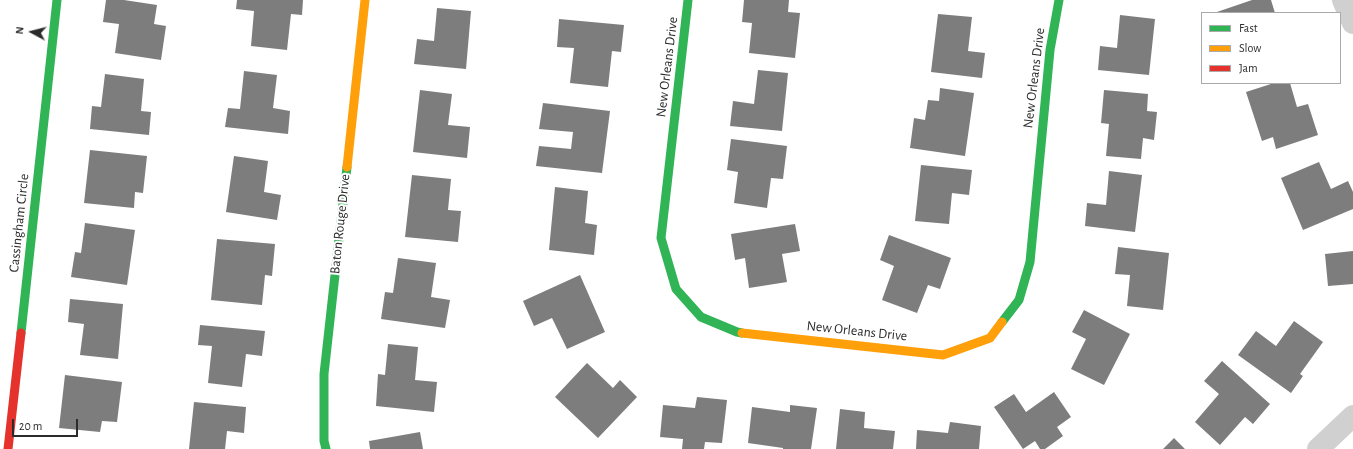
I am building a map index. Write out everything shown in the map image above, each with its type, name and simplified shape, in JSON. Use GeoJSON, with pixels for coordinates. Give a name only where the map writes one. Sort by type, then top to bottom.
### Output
{"type":"FeatureCollection","features":[{"type":"Feature","properties":{"kind":"street","name":"Cassingham Circle"},"geometry":{"type":"LineString","coordinates":[[8,449],[57,0]]}},
{"type":"Feature","properties":{"kind":"street","name":"Baton Rouge Drive"},"geometry":{"type":"LineString","coordinates":[[326,449],[324,441],[324,374],[365,0]]}},
{"type":"Feature","properties":{"kind":"street","name":"New Orleans Drive"},"geometry":{"type":"LineString","coordinates":[[688,0],[661,238],[676,289],[701,317],[737,332],[943,355],[990,338],[1019,300],[1030,262],[1050,50],[1059,0]]}},
{"type":"Feature","properties":{"kind":"street"},"geometry":{"type":"LineString","coordinates":[[1342,0],[1353,23]]}},
{"type":"Feature","properties":{"kind":"street"},"geometry":{"type":"LineString","coordinates":[[1318,449],[1353,416]]}},
{"type":"Feature","properties":{"kind":"building"},"geometry":{"type":"Polygon","coordinates":[[[106,0],[124,0],[157,5],[154,24],[166,26],[161,60],[115,53],[119,24],[103,22],[106,0]]]}},
{"type":"Feature","properties":{"kind":"building"},"geometry":{"type":"Polygon","coordinates":[[[237,0],[303,0],[302,15],[291,14],[287,50],[251,46],[254,11],[236,9],[237,0]]]}},
{"type":"Feature","properties":{"kind":"building"},"geometry":{"type":"Polygon","coordinates":[[[744,0],[789,0],[788,12],[800,13],[795,58],[749,53],[752,23],[742,22],[744,0]]]}},
{"type":"Feature","properties":{"kind":"building"},"geometry":{"type":"Polygon","coordinates":[[[1252,0],[1271,0],[1275,12],[1217,12],[1252,0]]]}},
{"type":"Feature","properties":{"kind":"building"},"geometry":{"type":"Polygon","coordinates":[[[437,8],[471,11],[466,69],[414,64],[417,39],[434,41],[437,8]]]}},
{"type":"Feature","properties":{"kind":"building"},"geometry":{"type":"Polygon","coordinates":[[[938,14],[972,17],[968,51],[985,53],[982,78],[931,72],[938,14]]]}},
{"type":"Feature","properties":{"kind":"building"},"geometry":{"type":"Polygon","coordinates":[[[1120,15],[1155,19],[1149,75],[1098,70],[1100,46],[1117,48],[1120,15]]]}},
{"type":"Feature","properties":{"kind":"building"},"geometry":{"type":"Polygon","coordinates":[[[559,19],[624,25],[621,52],[612,51],[608,87],[570,83],[574,48],[557,47],[559,19]]]}},
{"type":"Feature","properties":{"kind":"building"},"geometry":{"type":"Polygon","coordinates":[[[758,70],[788,73],[782,131],[730,126],[733,101],[754,104],[758,70]]]}},
{"type":"Feature","properties":{"kind":"building"},"geometry":{"type":"Polygon","coordinates":[[[244,71],[277,75],[273,108],[290,111],[288,134],[225,127],[228,108],[240,109],[244,71]]]}},
{"type":"Feature","properties":{"kind":"building"},"geometry":{"type":"Polygon","coordinates":[[[105,74],[144,79],[141,111],[151,112],[149,135],[90,129],[92,106],[101,107],[105,74]]]}},
{"type":"Feature","properties":{"kind":"building"},"geometry":{"type":"Polygon","coordinates":[[[1271,84],[1290,84],[1297,107],[1308,104],[1318,135],[1276,149],[1273,137],[1262,141],[1246,92],[1271,84]]]}},
{"type":"Feature","properties":{"kind":"building"},"geometry":{"type":"Polygon","coordinates":[[[940,88],[974,93],[965,156],[910,148],[914,118],[925,120],[928,100],[939,101],[940,88]]]}},
{"type":"Feature","properties":{"kind":"building"},"geometry":{"type":"Polygon","coordinates":[[[420,90],[452,94],[448,125],[470,127],[467,158],[413,152],[420,90]]]}},
{"type":"Feature","properties":{"kind":"building"},"geometry":{"type":"Polygon","coordinates":[[[1104,90],[1148,94],[1147,111],[1157,112],[1154,140],[1143,138],[1141,159],[1106,156],[1109,124],[1101,123],[1104,90]]]}},
{"type":"Feature","properties":{"kind":"building"},"geometry":{"type":"Polygon","coordinates":[[[543,103],[610,111],[602,173],[536,166],[539,146],[571,149],[573,132],[539,129],[543,103]]]}},
{"type":"Feature","properties":{"kind":"building"},"geometry":{"type":"Polygon","coordinates":[[[731,139],[787,146],[783,179],[771,178],[767,208],[734,203],[738,172],[727,170],[731,139]]]}},
{"type":"Feature","properties":{"kind":"building"},"geometry":{"type":"Polygon","coordinates":[[[90,150],[147,156],[143,193],[135,192],[134,208],[84,203],[90,150]]]}},
{"type":"Feature","properties":{"kind":"building"},"geometry":{"type":"Polygon","coordinates":[[[234,156],[268,161],[264,192],[281,195],[277,220],[226,212],[234,156]]]}},
{"type":"Feature","properties":{"kind":"building"},"geometry":{"type":"Polygon","coordinates":[[[1319,162],[1331,189],[1348,181],[1353,192],[1353,209],[1303,230],[1281,178],[1319,162]]]}},
{"type":"Feature","properties":{"kind":"building"},"geometry":{"type":"Polygon","coordinates":[[[921,165],[972,170],[969,195],[952,193],[949,224],[915,221],[921,165]]]}},
{"type":"Feature","properties":{"kind":"building"},"geometry":{"type":"Polygon","coordinates":[[[1109,171],[1142,175],[1135,232],[1085,226],[1087,203],[1106,205],[1109,171]]]}},
{"type":"Feature","properties":{"kind":"building"},"geometry":{"type":"Polygon","coordinates":[[[412,175],[451,179],[448,210],[461,211],[458,242],[405,237],[412,175]]]}},
{"type":"Feature","properties":{"kind":"building"},"geometry":{"type":"Polygon","coordinates":[[[555,187],[588,191],[585,223],[597,225],[594,255],[549,250],[555,187]]]}},
{"type":"Feature","properties":{"kind":"building"},"geometry":{"type":"Polygon","coordinates":[[[85,223],[135,230],[127,285],[71,277],[75,252],[81,253],[85,223]]]}},
{"type":"Feature","properties":{"kind":"building"},"geometry":{"type":"Polygon","coordinates":[[[795,224],[800,251],[782,254],[787,282],[749,288],[745,258],[735,260],[731,234],[795,224]]]}},
{"type":"Feature","properties":{"kind":"building"},"geometry":{"type":"Polygon","coordinates":[[[889,235],[951,258],[940,289],[928,285],[917,313],[882,300],[894,266],[880,260],[889,235]]]}},
{"type":"Feature","properties":{"kind":"building"},"geometry":{"type":"Polygon","coordinates":[[[217,239],[275,244],[272,276],[265,275],[262,305],[211,300],[217,239]]]}},
{"type":"Feature","properties":{"kind":"building"},"geometry":{"type":"Polygon","coordinates":[[[1118,247],[1169,253],[1163,310],[1127,306],[1130,275],[1115,274],[1118,247]]]}},
{"type":"Feature","properties":{"kind":"building"},"geometry":{"type":"Polygon","coordinates":[[[1353,251],[1353,284],[1328,286],[1325,254],[1353,251]]]}},
{"type":"Feature","properties":{"kind":"building"},"geometry":{"type":"Polygon","coordinates":[[[398,258],[436,263],[431,297],[450,300],[445,328],[381,319],[385,292],[393,293],[398,258]]]}},
{"type":"Feature","properties":{"kind":"building"},"geometry":{"type":"Polygon","coordinates":[[[580,275],[605,332],[567,349],[552,318],[534,326],[523,301],[580,275]]]}},
{"type":"Feature","properties":{"kind":"building"},"geometry":{"type":"Polygon","coordinates":[[[70,299],[123,304],[118,359],[80,355],[84,324],[68,322],[70,299]]]}},
{"type":"Feature","properties":{"kind":"building"},"geometry":{"type":"Polygon","coordinates":[[[1084,310],[1130,334],[1104,385],[1071,369],[1086,339],[1072,332],[1084,310]]]}},
{"type":"Feature","properties":{"kind":"building"},"geometry":{"type":"Polygon","coordinates":[[[1294,321],[1323,342],[1300,374],[1303,376],[1291,393],[1238,355],[1256,331],[1276,346],[1294,321]]]}},
{"type":"Feature","properties":{"kind":"building"},"geometry":{"type":"Polygon","coordinates":[[[200,325],[265,331],[262,356],[246,354],[242,387],[208,383],[212,346],[198,345],[200,325]]]}},
{"type":"Feature","properties":{"kind":"building"},"geometry":{"type":"Polygon","coordinates":[[[388,344],[418,347],[415,380],[437,382],[434,412],[376,406],[378,374],[385,375],[388,344]]]}},
{"type":"Feature","properties":{"kind":"building"},"geometry":{"type":"Polygon","coordinates":[[[1222,361],[1270,404],[1253,424],[1245,417],[1220,445],[1195,422],[1219,394],[1204,381],[1222,361]]]}},
{"type":"Feature","properties":{"kind":"building"},"geometry":{"type":"Polygon","coordinates":[[[587,363],[613,388],[620,380],[637,397],[598,438],[555,397],[587,363]]]}},
{"type":"Feature","properties":{"kind":"building"},"geometry":{"type":"Polygon","coordinates":[[[65,375],[122,382],[117,422],[102,421],[100,432],[59,428],[65,375]]]}},
{"type":"Feature","properties":{"kind":"building"},"geometry":{"type":"Polygon","coordinates":[[[1054,392],[1071,417],[1057,427],[1063,436],[1045,449],[1040,449],[1035,441],[1023,449],[994,407],[1014,394],[1026,412],[1054,392]]]}},
{"type":"Feature","properties":{"kind":"building"},"geometry":{"type":"Polygon","coordinates":[[[697,397],[727,400],[722,443],[705,442],[704,449],[682,449],[683,439],[660,437],[663,405],[695,408],[697,397]]]}},
{"type":"Feature","properties":{"kind":"building"},"geometry":{"type":"Polygon","coordinates":[[[194,402],[246,407],[244,433],[227,431],[225,449],[189,449],[194,402]]]}},
{"type":"Feature","properties":{"kind":"building"},"geometry":{"type":"Polygon","coordinates":[[[790,405],[817,408],[811,449],[783,449],[748,443],[752,407],[790,412],[790,405]]]}},
{"type":"Feature","properties":{"kind":"building"},"geometry":{"type":"Polygon","coordinates":[[[840,409],[865,412],[864,428],[895,431],[893,449],[836,449],[840,409]]]}},
{"type":"Feature","properties":{"kind":"building"},"geometry":{"type":"Polygon","coordinates":[[[950,422],[981,426],[979,449],[916,449],[917,430],[948,433],[950,422]]]}},
{"type":"Feature","properties":{"kind":"building"},"geometry":{"type":"Polygon","coordinates":[[[420,432],[423,449],[370,449],[369,441],[420,432]]]}},
{"type":"Feature","properties":{"kind":"building"},"geometry":{"type":"Polygon","coordinates":[[[1174,438],[1185,449],[1163,449],[1174,438]]]}},
{"type":"Feature","properties":{"kind":"traffic: fast"},"geometry":{"type":"LineString","coordinates":[[21,333],[57,0]]}},
{"type":"Feature","properties":{"kind":"traffic: fast"},"geometry":{"type":"LineString","coordinates":[[688,0],[661,238],[676,289],[701,317],[742,333]]}},
{"type":"Feature","properties":{"kind":"traffic: fast"},"geometry":{"type":"LineString","coordinates":[[1002,322],[1019,300],[1030,262],[1050,50],[1059,0]]}},
{"type":"Feature","properties":{"kind":"traffic: fast"},"geometry":{"type":"LineString","coordinates":[[326,449],[324,441],[324,374],[347,167]]}},
{"type":"Feature","properties":{"kind":"traffic: slow"},"geometry":{"type":"LineString","coordinates":[[347,167],[365,0]]}},
{"type":"Feature","properties":{"kind":"traffic: slow"},"geometry":{"type":"LineString","coordinates":[[742,333],[943,355],[990,338],[1002,322]]}},
{"type":"Feature","properties":{"kind":"traffic: jam"},"geometry":{"type":"LineString","coordinates":[[8,449],[21,333]]}}]}
